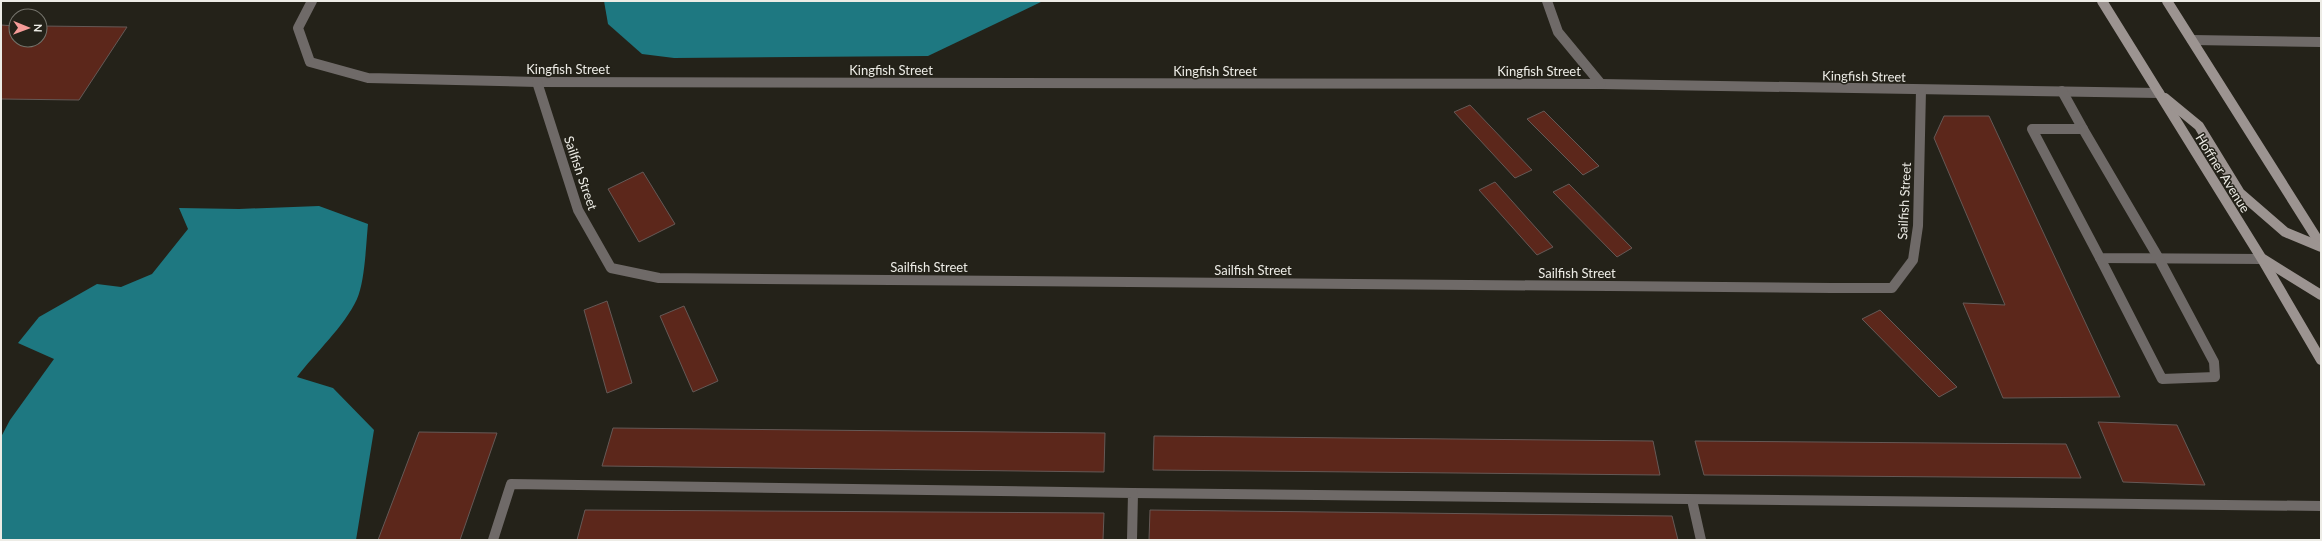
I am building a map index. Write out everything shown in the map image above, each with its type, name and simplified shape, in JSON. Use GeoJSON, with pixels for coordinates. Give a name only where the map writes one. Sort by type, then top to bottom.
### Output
{"type":"FeatureCollection","features":[{"type":"Feature","properties":{"kind":"main road","name":"Hoffner Avenue"},"geometry":{"type":"LineString","coordinates":[[2102,1],[2262,259],[2321,360]]}},
{"type":"Feature","properties":{"kind":"main road"},"geometry":{"type":"LineString","coordinates":[[2168,1],[2321,246]]}},
{"type":"Feature","properties":{"kind":"main road"},"geometry":{"type":"LineString","coordinates":[[2158,93],[2199,126],[2240,193],[2285,232],[2321,246]]}},
{"type":"Feature","properties":{"kind":"main road"},"geometry":{"type":"LineString","coordinates":[[2262,259],[2321,295]]}},
{"type":"Feature","properties":{"kind":"lane","name":"Kingfish Street"},"geometry":{"type":"LineString","coordinates":[[312,1],[298,28],[310,62],[368,78],[537,82],[1601,84],[2158,93]]}},
{"type":"Feature","properties":{"kind":"lane"},"geometry":{"type":"LineString","coordinates":[[1547,1],[1558,32],[1601,84]]}},
{"type":"Feature","properties":{"kind":"lane"},"geometry":{"type":"LineString","coordinates":[[2192,40],[2321,42]]}},
{"type":"Feature","properties":{"kind":"lane","name":"Sailfish Street"},"geometry":{"type":"LineString","coordinates":[[537,82],[578,210],[611,268],[659,278],[1832,288],[1892,288],[1913,260],[1918,226],[1921,90]]}},
{"type":"Feature","properties":{"kind":"lane"},"geometry":{"type":"LineString","coordinates":[[2062,91],[2158,257],[2214,362],[2215,377],[2162,379],[2032,129],[2083,128]]}},
{"type":"Feature","properties":{"kind":"lane"},"geometry":{"type":"LineString","coordinates":[[2100,258],[2158,257],[2262,259]]}},
{"type":"Feature","properties":{"kind":"lane"},"geometry":{"type":"LineString","coordinates":[[492,540],[511,484],[1692,500],[2321,506]]}},
{"type":"Feature","properties":{"kind":"lane"},"geometry":{"type":"LineString","coordinates":[[1132,540],[1133,493]]}},
{"type":"Feature","properties":{"kind":"lane"},"geometry":{"type":"LineString","coordinates":[[1692,500],[1701,540]]}},
{"type":"Feature","properties":{"kind":"water"},"geometry":{"type":"Polygon","coordinates":[[[604,1],[1043,1],[928,56],[674,58],[642,54],[608,24],[604,1]]]}},
{"type":"Feature","properties":{"kind":"water"},"geometry":{"type":"Polygon","coordinates":[[[319,206],[368,224],[362,282],[357,299],[345,320],[297,377],[333,388],[374,430],[356,540],[1,540],[1,437],[10,420],[54,359],[18,343],[39,317],[97,284],[121,287],[152,274],[188,229],[179,208],[239,209],[319,206]]]}},
{"type":"Feature","properties":{"kind":"building"},"geometry":{"type":"Polygon","coordinates":[[[1,25],[8,25],[8,48],[48,48],[48,26],[127,27],[79,100],[1,99],[1,25]]]}},
{"type":"Feature","properties":{"kind":"building"},"geometry":{"type":"Polygon","coordinates":[[[1470,105],[1532,170],[1515,178],[1454,112],[1470,105]]]}},
{"type":"Feature","properties":{"kind":"building"},"geometry":{"type":"Polygon","coordinates":[[[1544,111],[1599,166],[1583,175],[1527,119],[1544,111]]]}},
{"type":"Feature","properties":{"kind":"building"},"geometry":{"type":"Polygon","coordinates":[[[1944,116],[1989,116],[2120,397],[2003,398],[1963,303],[2005,305],[1934,138],[1944,116]]]}},
{"type":"Feature","properties":{"kind":"building"},"geometry":{"type":"Polygon","coordinates":[[[643,172],[675,224],[639,242],[608,189],[643,172]]]}},
{"type":"Feature","properties":{"kind":"building"},"geometry":{"type":"Polygon","coordinates":[[[1495,182],[1553,247],[1537,255],[1479,190],[1495,182]]]}},
{"type":"Feature","properties":{"kind":"building"},"geometry":{"type":"Polygon","coordinates":[[[1569,184],[1632,248],[1617,257],[1553,192],[1569,184]]]}},
{"type":"Feature","properties":{"kind":"building"},"geometry":{"type":"Polygon","coordinates":[[[607,301],[632,383],[607,393],[584,310],[607,301]]]}},
{"type":"Feature","properties":{"kind":"building"},"geometry":{"type":"Polygon","coordinates":[[[684,306],[718,381],[693,392],[660,316],[684,306]]]}},
{"type":"Feature","properties":{"kind":"building"},"geometry":{"type":"Polygon","coordinates":[[[1880,310],[1957,387],[1939,397],[1862,319],[1880,310]]]}},
{"type":"Feature","properties":{"kind":"building"},"geometry":{"type":"Polygon","coordinates":[[[2098,422],[2177,425],[2205,485],[2123,482],[2098,422]]]}},
{"type":"Feature","properties":{"kind":"building"},"geometry":{"type":"Polygon","coordinates":[[[613,428],[1105,433],[1104,472],[602,466],[613,428]]]}},
{"type":"Feature","properties":{"kind":"building"},"geometry":{"type":"Polygon","coordinates":[[[419,432],[497,433],[460,540],[378,540],[419,432]]]}},
{"type":"Feature","properties":{"kind":"building"},"geometry":{"type":"Polygon","coordinates":[[[1154,436],[1653,441],[1660,475],[1153,470],[1154,436]]]}},
{"type":"Feature","properties":{"kind":"building"},"geometry":{"type":"Polygon","coordinates":[[[1695,441],[2066,444],[2081,478],[1704,475],[1695,441]]]}},
{"type":"Feature","properties":{"kind":"building"},"geometry":{"type":"Polygon","coordinates":[[[585,510],[1104,513],[1103,540],[577,540],[585,510]]]}},
{"type":"Feature","properties":{"kind":"building"},"geometry":{"type":"Polygon","coordinates":[[[1150,510],[1672,516],[1678,540],[1149,540],[1150,510]]]}}]}
